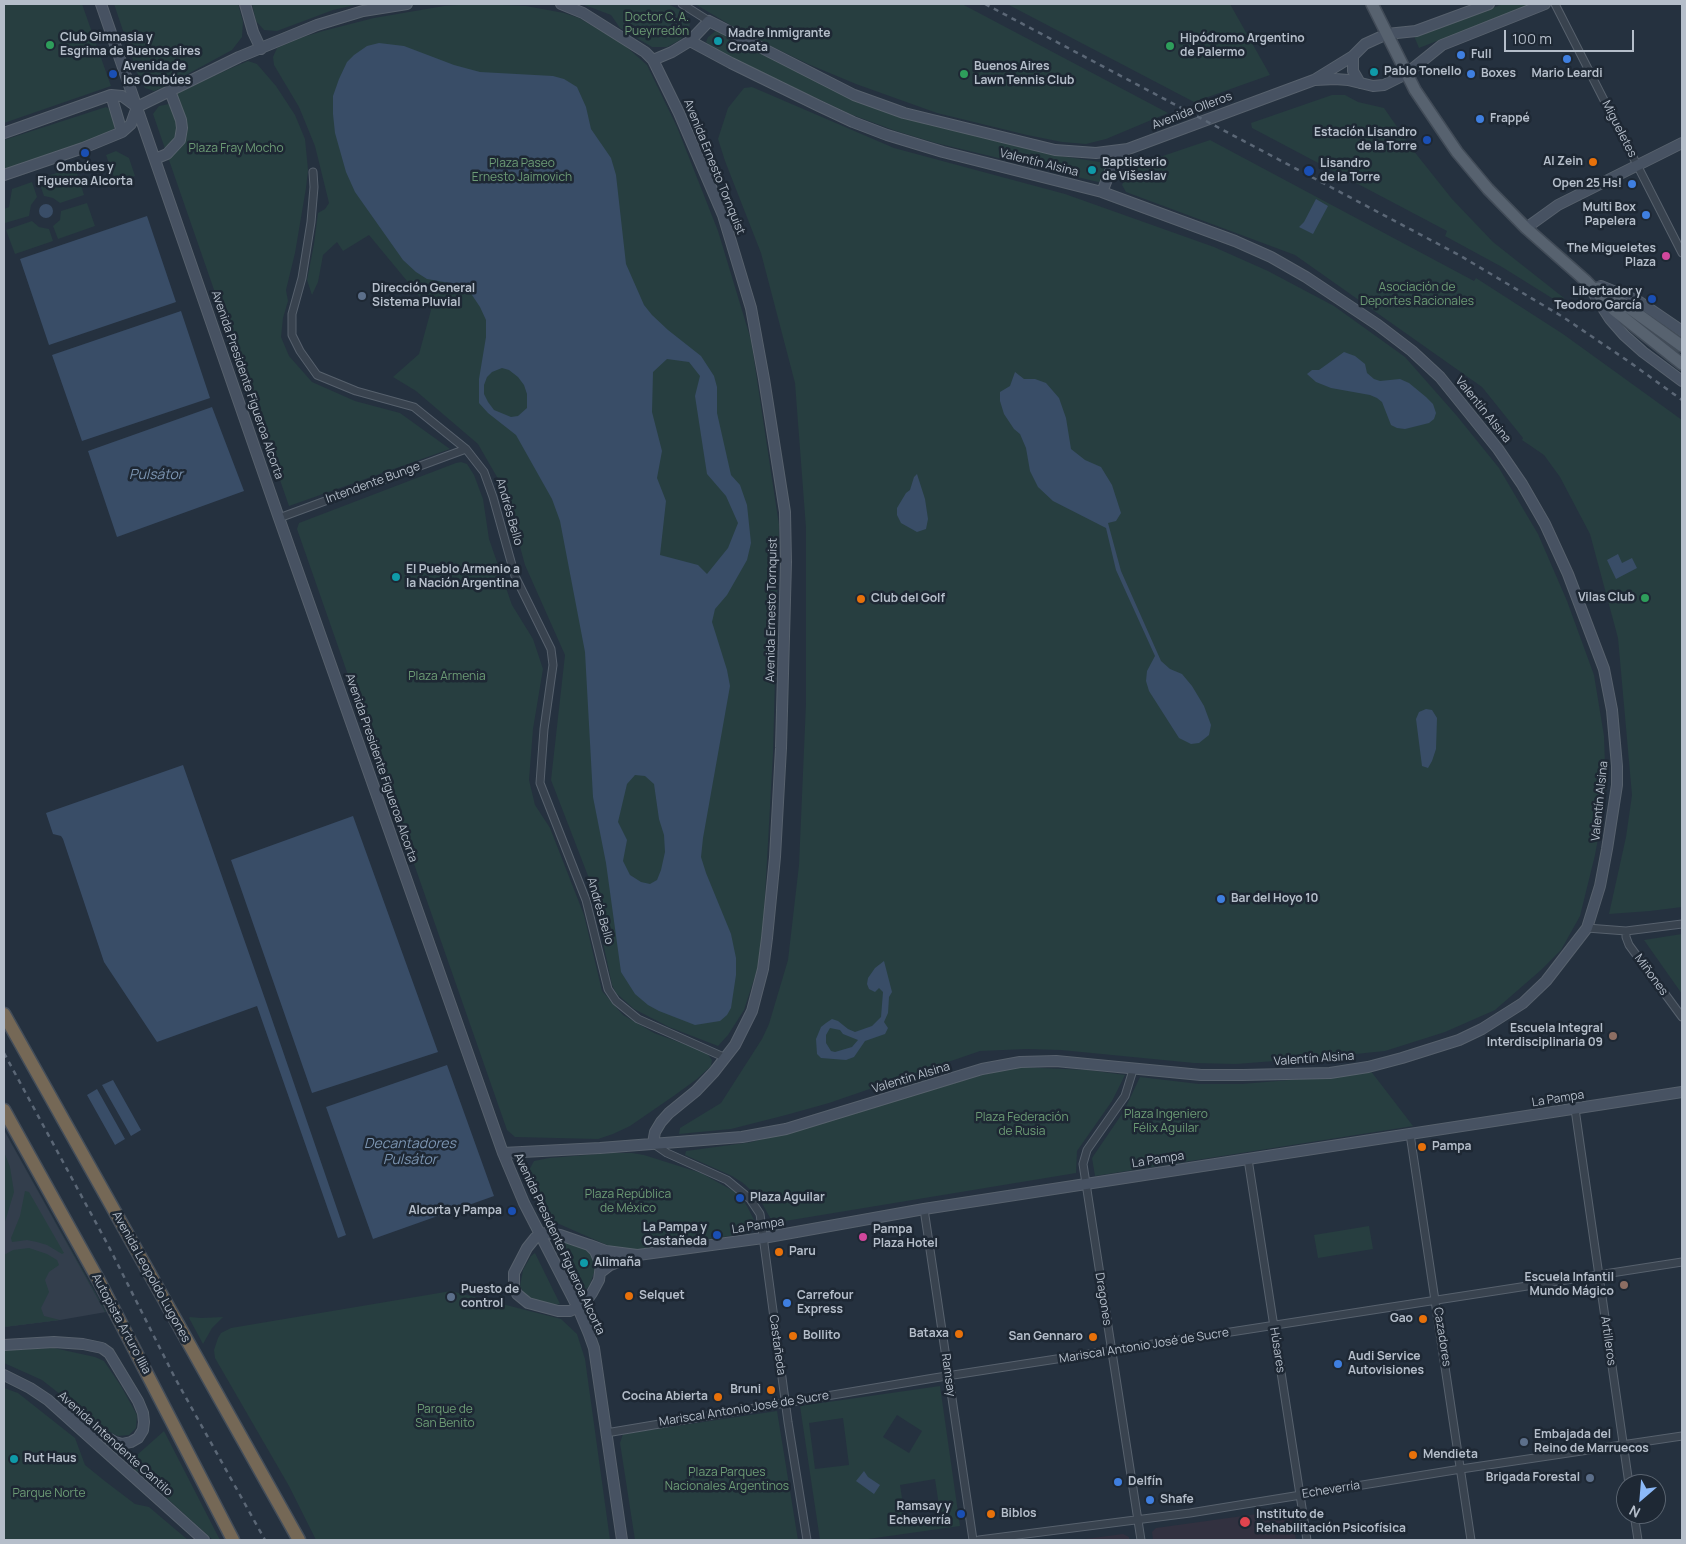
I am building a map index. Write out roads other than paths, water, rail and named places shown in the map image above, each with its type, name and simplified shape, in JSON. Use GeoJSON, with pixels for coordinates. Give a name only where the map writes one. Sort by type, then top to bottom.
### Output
{"type":"FeatureCollection","features":[{"type":"Feature","properties":{"kind":"highway","name":"Avenida Leopoldo Lugones"},"geometry":{"type":"LineString","coordinates":[[4,1014],[298,1540]]}},
{"type":"Feature","properties":{"kind":"highway","name":"Autopista Arturo Illia"},"geometry":{"type":"LineString","coordinates":[[4,1110],[99,1281],[233,1540]]}},
{"type":"Feature","properties":{"kind":"main road"},"geometry":{"type":"LineString","coordinates":[[1372,4],[1406,74],[1420,98],[1457,152],[1488,189],[1526,228],[1586,281],[1629,324],[1682,364]]}},
{"type":"Feature","properties":{"kind":"main road"},"geometry":{"type":"LineString","coordinates":[[1586,281],[1621,302],[1682,346]]}},
{"type":"Feature","properties":{"kind":"street","name":"Avenida Presidente Figueroa Alcorta"},"geometry":{"type":"LineString","coordinates":[[101,4],[279,518],[504,1153],[520,1193],[590,1334],[594,1348],[622,1540]]}},
{"type":"Feature","properties":{"kind":"street"},"geometry":{"type":"LineString","coordinates":[[245,4],[253,32],[261,49]]}},
{"type":"Feature","properties":{"kind":"street"},"geometry":{"type":"LineString","coordinates":[[4,175],[122,132],[131,124],[137,107],[224,64],[326,22],[363,11],[407,4]]}},
{"type":"Feature","properties":{"kind":"street"},"geometry":{"type":"LineString","coordinates":[[561,4],[583,13],[639,48],[653,60],[672,52],[690,41],[709,21],[682,4]]}},
{"type":"Feature","properties":{"kind":"street","name":"Avenida Olleros"},"geometry":{"type":"LineString","coordinates":[[1102,192],[1109,172],[1117,158],[1128,149],[1314,80],[1353,56],[1365,44],[1387,34],[1416,31],[1489,4]]}},
{"type":"Feature","properties":{"kind":"street","name":"Avenida Olleros"},"geometry":{"type":"LineString","coordinates":[[1314,80],[1335,79],[1373,86],[1384,85],[1406,74],[1442,44],[1545,4]]}},
{"type":"Feature","properties":{"kind":"street","name":"Migueletes"},"geometry":{"type":"LineString","coordinates":[[1555,4],[1682,253]]}},
{"type":"Feature","properties":{"kind":"street","name":"Valentín Alsina"},"geometry":{"type":"LineString","coordinates":[[709,21],[854,95],[897,110],[1031,145],[1096,153],[1128,149]]}},
{"type":"Feature","properties":{"kind":"street","name":"Valentín Alsina"},"geometry":{"type":"LineString","coordinates":[[504,1153],[718,1140],[786,1129],[982,1069],[1020,1062],[1056,1061],[1201,1076],[1330,1073],[1368,1067],[1432,1050],[1482,1029],[1523,1003],[1551,976],[1587,928],[1592,917],[1607,849],[1617,785],[1617,756],[1612,710],[1604,669],[1568,574],[1545,524],[1522,484],[1492,442],[1440,377],[1412,351],[1378,325],[1306,277],[1271,257],[1235,240],[1102,192],[943,152],[887,135],[818,106],[690,41]]}},
{"type":"Feature","properties":{"kind":"street"},"geometry":{"type":"LineString","coordinates":[[1353,56],[1353,71],[1360,83]]}},
{"type":"Feature","properties":{"kind":"street","name":"Avenida Ernesto Tornquist"},"geometry":{"type":"LineString","coordinates":[[653,60],[679,112],[715,198],[735,252],[751,308],[785,512],[786,562],[781,748],[775,857],[768,938],[759,985],[752,1011],[726,1058],[696,1091],[661,1122],[655,1132],[653,1143]]}},
{"type":"Feature","properties":{"kind":"street"},"geometry":{"type":"LineString","coordinates":[[155,159],[167,154],[180,140],[181,120],[170,91]]}},
{"type":"Feature","properties":{"kind":"street"},"geometry":{"type":"LineString","coordinates":[[4,133],[112,95],[122,96],[137,107]]}},
{"type":"Feature","properties":{"kind":"street"},"geometry":{"type":"LineString","coordinates":[[112,95],[122,132]]}},
{"type":"Feature","properties":{"kind":"street"},"geometry":{"type":"LineString","coordinates":[[1526,228],[1558,205],[1682,143]]}},
{"type":"Feature","properties":{"kind":"street"},"geometry":{"type":"LineString","coordinates":[[1096,153],[1103,156],[1107,161],[1109,172]]}},
{"type":"Feature","properties":{"kind":"street","name":"Andrés Bello"},"geometry":{"type":"LineString","coordinates":[[313,172],[314,187],[311,222],[302,278],[292,314],[292,335],[300,351],[318,375],[356,390],[414,407],[466,449],[484,472],[515,576],[551,649],[553,665],[544,729],[540,783],[586,900],[608,989],[616,1001],[638,1019],[726,1058]]}},
{"type":"Feature","properties":{"kind":"street"},"geometry":{"type":"LineString","coordinates":[[1586,281],[1609,288],[1638,301],[1682,331]]}},
{"type":"Feature","properties":{"kind":"street"},"geometry":{"type":"LineString","coordinates":[[1586,281],[1606,313],[1624,335],[1643,352],[1682,381]]}},
{"type":"Feature","properties":{"kind":"street","name":"Intendente Bunge"},"geometry":{"type":"LineString","coordinates":[[279,518],[466,449]]}},
{"type":"Feature","properties":{"kind":"street"},"geometry":{"type":"LineString","coordinates":[[1587,928],[1626,931],[1682,924]]}},
{"type":"Feature","properties":{"kind":"street","name":"Miñones"},"geometry":{"type":"LineString","coordinates":[[1626,931],[1629,945],[1682,1017]]}},
{"type":"Feature","properties":{"kind":"street","name":"Dragones"},"geometry":{"type":"LineString","coordinates":[[1133,1070],[1125,1096],[1092,1143],[1084,1156],[1083,1164],[1141,1540]]}},
{"type":"Feature","properties":{"kind":"street","name":"La Pampa"},"geometry":{"type":"LineString","coordinates":[[601,1272],[610,1265],[638,1256],[763,1238],[924,1209],[1682,1092]]}},
{"type":"Feature","properties":{"kind":"street","name":"Artilleros"},"geometry":{"type":"LineString","coordinates":[[1575,1109],[1628,1474]]}},
{"type":"Feature","properties":{"kind":"street","name":"Cazadores"},"geometry":{"type":"LineString","coordinates":[[1410,1134],[1472,1540]]}},
{"type":"Feature","properties":{"kind":"street","name":"Castañeda"},"geometry":{"type":"LineString","coordinates":[[653,1143],[667,1153],[727,1180],[750,1199],[760,1214],[807,1540]]}},
{"type":"Feature","properties":{"kind":"street","name":"Húsares"},"geometry":{"type":"LineString","coordinates":[[1248,1159],[1306,1540]]}},
{"type":"Feature","properties":{"kind":"street","name":"Ramsay"},"geometry":{"type":"LineString","coordinates":[[924,1209],[973,1540]]}},
{"type":"Feature","properties":{"kind":"street","name":"La Pampa"},"geometry":{"type":"LineString","coordinates":[[540,1234],[554,1233],[576,1239],[606,1251],[638,1256]]}},
{"type":"Feature","properties":{"kind":"street"},"geometry":{"type":"LineString","coordinates":[[540,1234],[527,1248],[514,1273],[513,1280],[517,1294],[528,1303],[554,1310],[564,1312],[578,1308],[584,1304],[592,1293],[602,1265],[589,1245]]}},
{"type":"Feature","properties":{"kind":"street","name":"Mariscal Antonio José de Sucre"},"geometry":{"type":"LineString","coordinates":[[606,1432],[786,1402],[1682,1262]]}},
{"type":"Feature","properties":{"kind":"street"},"geometry":{"type":"LineString","coordinates":[[4,1345],[54,1342],[83,1344],[102,1348],[108,1353],[128,1382],[138,1401],[143,1413],[143,1430],[138,1438],[122,1444],[115,1442],[64,1413]]}},
{"type":"Feature","properties":{"kind":"street","name":"Avenida Intendente Cantilo"},"geometry":{"type":"LineString","coordinates":[[4,1375],[30,1388],[64,1413],[108,1455],[204,1540]]}},
{"type":"Feature","properties":{"kind":"street","name":"Echeverría"},"geometry":{"type":"LineString","coordinates":[[979,1540],[1190,1513],[1461,1469],[1682,1436]]}},
{"type":"Feature","properties":{"kind":"street"},"geometry":{"type":"LineString","coordinates":[[1636,1524],[1638,1540]]}},
{"type":"Feature","properties":{"kind":"water"},"geometry":{"type":"Polygon","coordinates":[[[379,43],[404,46],[454,65],[480,72],[553,76],[564,79],[577,87],[586,107],[591,129],[611,158],[616,175],[626,264],[644,305],[668,330],[701,356],[714,376],[717,387],[717,413],[731,475],[740,485],[747,505],[751,543],[747,560],[727,595],[715,609],[712,622],[730,686],[701,857],[731,934],[736,958],[736,975],[731,1008],[720,1021],[695,1025],[659,1011],[635,994],[621,972],[606,863],[593,797],[585,652],[560,521],[552,499],[516,435],[488,413],[479,403],[479,379],[486,337],[486,320],[480,307],[470,292],[461,285],[427,279],[403,260],[355,192],[346,172],[335,133],[333,96],[347,62],[367,46],[379,43]],[[667,359],[653,372],[652,412],[662,451],[657,478],[666,501],[660,555],[698,565],[707,574],[728,548],[738,523],[726,496],[707,474],[695,396],[700,376],[689,362],[667,359]],[[502,368],[492,372],[487,377],[484,385],[484,394],[494,410],[511,417],[518,416],[527,408],[527,394],[524,385],[509,370],[502,368]],[[635,775],[627,784],[618,822],[627,840],[623,861],[630,875],[641,882],[650,884],[657,880],[665,852],[664,835],[659,819],[654,784],[645,776],[635,775]]]}},
{"type":"Feature","properties":{"kind":"water"},"geometry":{"type":"Polygon","coordinates":[[[1316,199],[1328,206],[1313,234],[1299,227],[1304,222],[1316,199]]]}},
{"type":"Feature","properties":{"kind":"water"},"geometry":{"type":"Polygon","coordinates":[[[46,204],[51,206],[53,211],[51,216],[46,218],[41,216],[39,211],[41,206],[46,204]]]}},
{"type":"Feature","properties":{"kind":"water"},"geometry":{"type":"Polygon","coordinates":[[[147,216],[176,302],[49,345],[20,259],[147,216]]]}},
{"type":"Feature","properties":{"kind":"water"},"geometry":{"type":"Polygon","coordinates":[[[181,311],[210,398],[82,441],[52,355],[181,311]]]}},
{"type":"Feature","properties":{"kind":"water"},"geometry":{"type":"Polygon","coordinates":[[[1344,352],[1355,356],[1365,364],[1367,373],[1374,379],[1380,381],[1400,379],[1409,383],[1433,404],[1436,413],[1434,419],[1429,423],[1405,429],[1397,428],[1391,425],[1382,402],[1377,398],[1331,388],[1316,382],[1307,374],[1312,370],[1319,370],[1344,352]]]}},
{"type":"Feature","properties":{"kind":"water"},"geometry":{"type":"Polygon","coordinates":[[[1015,372],[1024,379],[1035,379],[1046,383],[1059,398],[1066,418],[1071,449],[1085,460],[1101,467],[1112,485],[1121,513],[1116,521],[1108,523],[1121,571],[1161,661],[1170,669],[1182,674],[1204,706],[1211,725],[1209,735],[1199,743],[1191,744],[1179,738],[1149,691],[1146,681],[1147,671],[1155,656],[1116,570],[1106,528],[1053,501],[1038,487],[1030,471],[1026,448],[1020,434],[1014,429],[1004,414],[1000,401],[1000,392],[1010,386],[1015,372]]]}},
{"type":"Feature","properties":{"kind":"water","name":"Pulsátor"},"geometry":{"type":"Polygon","coordinates":[[[212,407],[244,491],[117,537],[88,451],[212,407]]]}},
{"type":"Feature","properties":{"kind":"water"},"geometry":{"type":"Polygon","coordinates":[[[917,474],[925,499],[928,519],[926,529],[917,532],[901,523],[897,515],[897,508],[910,490],[914,477],[917,474]]]}},
{"type":"Feature","properties":{"kind":"water"},"geometry":{"type":"Polygon","coordinates":[[[1618,554],[1622,563],[1632,558],[1637,568],[1616,579],[1607,560],[1618,554]]]}},
{"type":"Feature","properties":{"kind":"water"},"geometry":{"type":"Polygon","coordinates":[[[1426,709],[1432,710],[1437,718],[1436,749],[1428,768],[1422,766],[1416,719],[1419,712],[1426,709]]]}},
{"type":"Feature","properties":{"kind":"water"},"geometry":{"type":"Polygon","coordinates":[[[183,765],[346,1235],[338,1238],[257,1006],[157,1042],[104,962],[63,839],[61,836],[53,834],[46,813],[183,765]]]}},
{"type":"Feature","properties":{"kind":"water"},"geometry":{"type":"Polygon","coordinates":[[[353,816],[438,1052],[312,1093],[231,860],[353,816]]]}},
{"type":"Feature","properties":{"kind":"water"},"geometry":{"type":"Polygon","coordinates":[[[884,961],[892,992],[889,997],[888,1013],[884,1022],[888,1028],[885,1034],[865,1041],[854,1057],[846,1060],[821,1058],[817,1054],[816,1039],[821,1027],[826,1023],[832,1019],[855,1032],[872,1026],[881,1017],[883,992],[879,988],[875,992],[869,989],[867,984],[868,978],[875,968],[884,961]],[[830,1028],[826,1035],[826,1043],[831,1051],[835,1052],[852,1047],[858,1040],[843,1034],[840,1030],[830,1028]]]}},
{"type":"Feature","properties":{"kind":"water","name":"Decantadores Pulsátor"},"geometry":{"type":"Polygon","coordinates":[[[447,1065],[494,1196],[373,1239],[326,1107],[447,1065]]]}},
{"type":"Feature","properties":{"kind":"water"},"geometry":{"type":"Polygon","coordinates":[[[113,1080],[141,1130],[131,1136],[102,1085],[113,1080]]]}},
{"type":"Feature","properties":{"kind":"water"},"geometry":{"type":"Polygon","coordinates":[[[97,1089],[125,1139],[115,1145],[87,1095],[97,1089]]]}},
{"type":"Feature","properties":{"kind":"water"},"geometry":{"type":"Polygon","coordinates":[[[864,1471],[868,1477],[880,1485],[874,1494],[856,1481],[864,1471]]]}},
{"type":"Feature","properties":{"kind":"railway"},"geometry":{"type":"LineString","coordinates":[[985,4],[1459,255],[1563,317],[1682,400]]}},
{"type":"Feature","properties":{"kind":"railway"},"geometry":{"type":"LineString","coordinates":[[4,1053],[108,1245],[175,1378],[265,1540]]}},
{"type":"Feature","properties":{"kind":"place","name":"Madre Inmigrante Croata"},"geometry":{"type":"Point","coordinates":[718,41]}},
{"type":"Feature","properties":{"kind":"place","name":"Club Gimnasia y Esgrima de Buenos aires"},"geometry":{"type":"Point","coordinates":[50,45]}},
{"type":"Feature","properties":{"kind":"place","name":"Hipódromo Argentino de Palermo"},"geometry":{"type":"Point","coordinates":[1170,46]}},
{"type":"Feature","properties":{"kind":"place","name":"Full"},"geometry":{"type":"Point","coordinates":[1461,55]}},
{"type":"Feature","properties":{"kind":"place","name":"Mario Leardi"},"geometry":{"type":"Point","coordinates":[1567,59]}},
{"type":"Feature","properties":{"kind":"place","name":"Pablo Tonello"},"geometry":{"type":"Point","coordinates":[1374,72]}},
{"type":"Feature","properties":{"kind":"place","name":"Avenida de los Ombúes"},"geometry":{"type":"Point","coordinates":[113,74]}},
{"type":"Feature","properties":{"kind":"place","name":"Buenos Aires Lawn Tennis Club"},"geometry":{"type":"Point","coordinates":[964,74]}},
{"type":"Feature","properties":{"kind":"place","name":"Boxes"},"geometry":{"type":"Point","coordinates":[1471,74]}},
{"type":"Feature","properties":{"kind":"place","name":"Frappé"},"geometry":{"type":"Point","coordinates":[1480,119]}},
{"type":"Feature","properties":{"kind":"place","name":"Estación Lisandro de la Torre"},"geometry":{"type":"Point","coordinates":[1427,140]}},
{"type":"Feature","properties":{"kind":"place","name":"Ombúes y Figueroa Alcorta"},"geometry":{"type":"Point","coordinates":[85,153]}},
{"type":"Feature","properties":{"kind":"place","name":"Al Zein"},"geometry":{"type":"Point","coordinates":[1593,162]}},
{"type":"Feature","properties":{"kind":"place","name":"Baptisterio de Višeslav"},"geometry":{"type":"Point","coordinates":[1092,170]}},
{"type":"Feature","properties":{"kind":"place","name":"Lisandro de la Torre"},"geometry":{"type":"Point","coordinates":[1309,171]}},
{"type":"Feature","properties":{"kind":"place","name":"Open 25 Hs!"},"geometry":{"type":"Point","coordinates":[1632,184]}},
{"type":"Feature","properties":{"kind":"place","name":"Multi Box Papelera"},"geometry":{"type":"Point","coordinates":[1646,215]}},
{"type":"Feature","properties":{"kind":"place","name":"The Migueletes Plaza"},"geometry":{"type":"Point","coordinates":[1666,256]}},
{"type":"Feature","properties":{"kind":"place","name":"Dirección General Sistema Pluvial"},"geometry":{"type":"Point","coordinates":[362,296]}},
{"type":"Feature","properties":{"kind":"place","name":"Libertador y Teodoro García"},"geometry":{"type":"Point","coordinates":[1652,299]}},
{"type":"Feature","properties":{"kind":"place","name":"El Pueblo Armenio a la Nación Argentina"},"geometry":{"type":"Point","coordinates":[396,577]}},
{"type":"Feature","properties":{"kind":"place","name":"Vilas Club"},"geometry":{"type":"Point","coordinates":[1645,598]}},
{"type":"Feature","properties":{"kind":"place","name":"Club del Golf"},"geometry":{"type":"Point","coordinates":[861,599]}},
{"type":"Feature","properties":{"kind":"place","name":"Bar del Hoyo 10"},"geometry":{"type":"Point","coordinates":[1221,899]}},
{"type":"Feature","properties":{"kind":"place","name":"Escuela Integral Interdisciplinaria 09"},"geometry":{"type":"Point","coordinates":[1613,1036]}},
{"type":"Feature","properties":{"kind":"place","name":"Pampa"},"geometry":{"type":"Point","coordinates":[1422,1147]}},
{"type":"Feature","properties":{"kind":"place","name":"Plaza Aguilar"},"geometry":{"type":"Point","coordinates":[740,1198]}},
{"type":"Feature","properties":{"kind":"place","name":"Alcorta y Pampa"},"geometry":{"type":"Point","coordinates":[512,1211]}},
{"type":"Feature","properties":{"kind":"place","name":"La Pampa y Castañeda"},"geometry":{"type":"Point","coordinates":[717,1235]}},
{"type":"Feature","properties":{"kind":"place","name":"Pampa Plaza Hotel"},"geometry":{"type":"Point","coordinates":[863,1237]}},
{"type":"Feature","properties":{"kind":"place","name":"Paru"},"geometry":{"type":"Point","coordinates":[779,1252]}},
{"type":"Feature","properties":{"kind":"place","name":"Alimaña"},"geometry":{"type":"Point","coordinates":[584,1263]}},
{"type":"Feature","properties":{"kind":"place","name":"Escuela Infantil Mundo Mágico"},"geometry":{"type":"Point","coordinates":[1624,1285]}},
{"type":"Feature","properties":{"kind":"place","name":"Selquet"},"geometry":{"type":"Point","coordinates":[629,1296]}},
{"type":"Feature","properties":{"kind":"place","name":"Puesto de control"},"geometry":{"type":"Point","coordinates":[451,1297]}},
{"type":"Feature","properties":{"kind":"place","name":"Carrefour Express"},"geometry":{"type":"Point","coordinates":[787,1303]}},
{"type":"Feature","properties":{"kind":"place","name":"Gao"},"geometry":{"type":"Point","coordinates":[1423,1319]}},
{"type":"Feature","properties":{"kind":"place","name":"Bataxa"},"geometry":{"type":"Point","coordinates":[959,1334]}},
{"type":"Feature","properties":{"kind":"place","name":"Bollito"},"geometry":{"type":"Point","coordinates":[793,1336]}},
{"type":"Feature","properties":{"kind":"place","name":"San Gennaro"},"geometry":{"type":"Point","coordinates":[1093,1337]}},
{"type":"Feature","properties":{"kind":"place","name":"Audi Service Autovisiones"},"geometry":{"type":"Point","coordinates":[1338,1364]}},
{"type":"Feature","properties":{"kind":"place","name":"Bruni"},"geometry":{"type":"Point","coordinates":[771,1390]}},
{"type":"Feature","properties":{"kind":"place","name":"Cocina Abierta"},"geometry":{"type":"Point","coordinates":[718,1397]}},
{"type":"Feature","properties":{"kind":"place","name":"Embajada del Reino de Marruecos"},"geometry":{"type":"Point","coordinates":[1524,1442]}},
{"type":"Feature","properties":{"kind":"place","name":"Mendieta"},"geometry":{"type":"Point","coordinates":[1413,1455]}},
{"type":"Feature","properties":{"kind":"place","name":"Rut Haus"},"geometry":{"type":"Point","coordinates":[14,1459]}},
{"type":"Feature","properties":{"kind":"place","name":"Brigada Forestal"},"geometry":{"type":"Point","coordinates":[1590,1478]}},
{"type":"Feature","properties":{"kind":"place","name":"Delfín"},"geometry":{"type":"Point","coordinates":[1118,1482]}},
{"type":"Feature","properties":{"kind":"place","name":"Shafe"},"geometry":{"type":"Point","coordinates":[1150,1500]}},
{"type":"Feature","properties":{"kind":"place","name":"Ramsay y Echeverría"},"geometry":{"type":"Point","coordinates":[961,1514]}},
{"type":"Feature","properties":{"kind":"place","name":"Biblos"},"geometry":{"type":"Point","coordinates":[991,1514]}},
{"type":"Feature","properties":{"kind":"place","name":"Instituto de Rehabilitación Psicofísica"},"geometry":{"type":"Point","coordinates":[1245,1522]}},
{"type":"Feature","properties":{"kind":"park label","name":"Doctor C. A. Pueyrredón"},"geometry":{"type":"Point","coordinates":[657,25]}},
{"type":"Feature","properties":{"kind":"park label","name":"Plaza Fray Mocho"},"geometry":{"type":"Point","coordinates":[236,149]}},
{"type":"Feature","properties":{"kind":"park label","name":"Plaza Paseo Ernesto Jaimovich"},"geometry":{"type":"Point","coordinates":[522,171]}},
{"type":"Feature","properties":{"kind":"park label","name":"Asociación de Deportes Racionales"},"geometry":{"type":"Point","coordinates":[1417,295]}},
{"type":"Feature","properties":{"kind":"park label","name":"Plaza Armenia"},"geometry":{"type":"Point","coordinates":[447,677]}},
{"type":"Feature","properties":{"kind":"park label","name":"Plaza Ingeniero Félix Aguilar"},"geometry":{"type":"Point","coordinates":[1166,1122]}},
{"type":"Feature","properties":{"kind":"park label","name":"Plaza Federación de Rusia"},"geometry":{"type":"Point","coordinates":[1022,1125]}},
{"type":"Feature","properties":{"kind":"park label","name":"Plaza República de México"},"geometry":{"type":"Point","coordinates":[628,1202]}},
{"type":"Feature","properties":{"kind":"park label","name":"Parque de San Benito"},"geometry":{"type":"Point","coordinates":[445,1417]}},
{"type":"Feature","properties":{"kind":"park label","name":"Plaza Parques Nacionales Argentinos"},"geometry":{"type":"Point","coordinates":[727,1480]}},
{"type":"Feature","properties":{"kind":"park label","name":"Parque Norte"},"geometry":{"type":"Point","coordinates":[49,1494]}}]}
